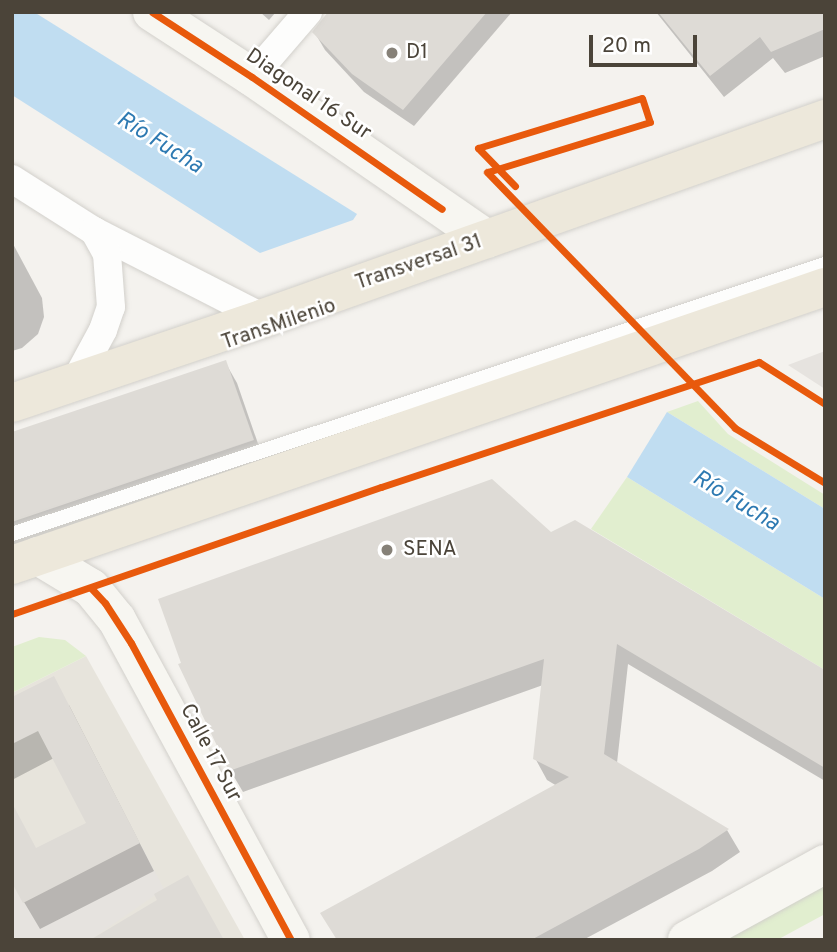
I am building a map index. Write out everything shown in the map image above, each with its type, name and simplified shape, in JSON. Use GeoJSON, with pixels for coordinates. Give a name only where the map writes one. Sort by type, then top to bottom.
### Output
{"type":"FeatureCollection","features":[{"type":"Feature","properties":{"kind":"highway","name":"Transversal 31"},"geometry":{"type":"LineString","coordinates":[[12,403],[264,318],[825,119]]}},
{"type":"Feature","properties":{"kind":"highway"},"geometry":{"type":"LineString","coordinates":[[21,552],[825,287]]}},
{"type":"Feature","properties":{"kind":"street","name":"Diagonal 16 Sur"},"geometry":{"type":"LineString","coordinates":[[152,12],[252,77],[487,239]]}},
{"type":"Feature","properties":{"kind":"street"},"geometry":{"type":"LineString","coordinates":[[252,77],[308,12]]}},
{"type":"Feature","properties":{"kind":"street"},"geometry":{"type":"LineString","coordinates":[[12,179],[94,231],[264,318]]}},
{"type":"Feature","properties":{"kind":"street"},"geometry":{"type":"LineString","coordinates":[[75,382],[103,330],[111,307],[107,254],[94,231]]}},
{"type":"Feature","properties":{"kind":"street","name":"Calle 17 Sur"},"geometry":{"type":"LineString","coordinates":[[21,552],[91,588],[117,620],[291,940]]}},
{"type":"Feature","properties":{"kind":"street"},"geometry":{"type":"LineString","coordinates":[[687,940],[825,863]]}},
{"type":"Feature","properties":{"kind":"lane","name":"TransMilenio"},"geometry":{"type":"LineString","coordinates":[[12,416],[563,229]]}},
{"type":"Feature","properties":{"kind":"lane"},"geometry":{"type":"LineString","coordinates":[[21,552],[825,264]]}},
{"type":"Feature","properties":{"kind":"shaded area"},"geometry":{"type":"Polygon","coordinates":[[[825,351],[825,389],[788,365],[825,351]]]}},
{"type":"Feature","properties":{"kind":"shaded area"},"geometry":{"type":"Polygon","coordinates":[[[86,656],[245,940],[12,940],[12,693],[86,656]]]}},
{"type":"Feature","properties":{"kind":"shaded area"},"geometry":{"type":"Polygon","coordinates":[[[140,843],[164,889],[90,940],[12,940],[12,883],[23,903],[140,843]]]}},
{"type":"Feature","properties":{"kind":"green space"},"geometry":{"type":"Polygon","coordinates":[[[698,401],[728,434],[825,495],[825,509],[667,412],[698,401]]]}},
{"type":"Feature","properties":{"kind":"green space"},"geometry":{"type":"Polygon","coordinates":[[[627,477],[825,599],[825,670],[591,529],[627,477]]]}},
{"type":"Feature","properties":{"kind":"green space"},"geometry":{"type":"Polygon","coordinates":[[[39,637],[65,640],[86,656],[12,693],[12,647],[39,637]]]}},
{"type":"Feature","properties":{"kind":"green space"},"geometry":{"type":"Polygon","coordinates":[[[825,884],[825,914],[777,940],[725,940],[825,884]]]}},
{"type":"Feature","properties":{"kind":"water","name":"Río Fucha"},"geometry":{"type":"Polygon","coordinates":[[[12,12],[34,12],[357,214],[353,220],[260,253],[12,95],[12,12]]]}},
{"type":"Feature","properties":{"kind":"water","name":"Río Fucha"},"geometry":{"type":"Polygon","coordinates":[[[667,412],[825,509],[825,599],[627,477],[667,412]]]}},
{"type":"Feature","properties":{"kind":"building","name":"D1"},"geometry":{"type":"Polygon","coordinates":[[[328,12],[487,12],[403,110],[352,74],[312,32],[328,12]]]}},
{"type":"Feature","properties":{"kind":"building"},"geometry":{"type":"Polygon","coordinates":[[[658,12],[825,12],[825,29],[771,52],[760,37],[710,76],[658,12]]]}},
{"type":"Feature","properties":{"kind":"building"},"geometry":{"type":"Polygon","coordinates":[[[226,360],[254,440],[12,522],[12,432],[226,360]]]}},
{"type":"Feature","properties":{"kind":"building"},"geometry":{"type":"Polygon","coordinates":[[[492,479],[551,532],[575,520],[825,670],[825,768],[617,644],[604,754],[729,829],[699,849],[531,940],[337,940],[320,913],[569,777],[533,759],[544,659],[229,771],[178,664],[181,663],[158,599],[492,479]]]}},
{"type":"Feature","properties":{"kind":"building"},"geometry":{"type":"Polygon","coordinates":[[[54,676],[140,843],[23,903],[12,883],[12,803],[36,848],[86,823],[38,731],[12,744],[12,697],[54,676]]]}},
{"type":"Feature","properties":{"kind":"building"},"geometry":{"type":"Polygon","coordinates":[[[188,875],[224,940],[90,940],[157,900],[154,894],[188,875]]]}},
{"type":"Feature","properties":{"kind":"cycle path"},"geometry":{"type":"LineString","coordinates":[[152,12],[252,77],[442,209]]}},
{"type":"Feature","properties":{"kind":"cycle path"},"geometry":{"type":"LineString","coordinates":[[515,186],[478,148],[642,98],[650,122],[487,172],[735,428],[825,483]]}},
{"type":"Feature","properties":{"kind":"cycle path"},"geometry":{"type":"LineString","coordinates":[[12,614],[381,487],[759,362],[825,404]]}},
{"type":"Feature","properties":{"kind":"cycle path"},"geometry":{"type":"LineString","coordinates":[[91,588],[105,603],[131,643],[291,940]]}},
{"type":"Feature","properties":{"kind":"place","name":"D1"},"geometry":{"type":"Point","coordinates":[392,53]}},
{"type":"Feature","properties":{"kind":"place","name":"SENA"},"geometry":{"type":"Point","coordinates":[387,550]}}]}
